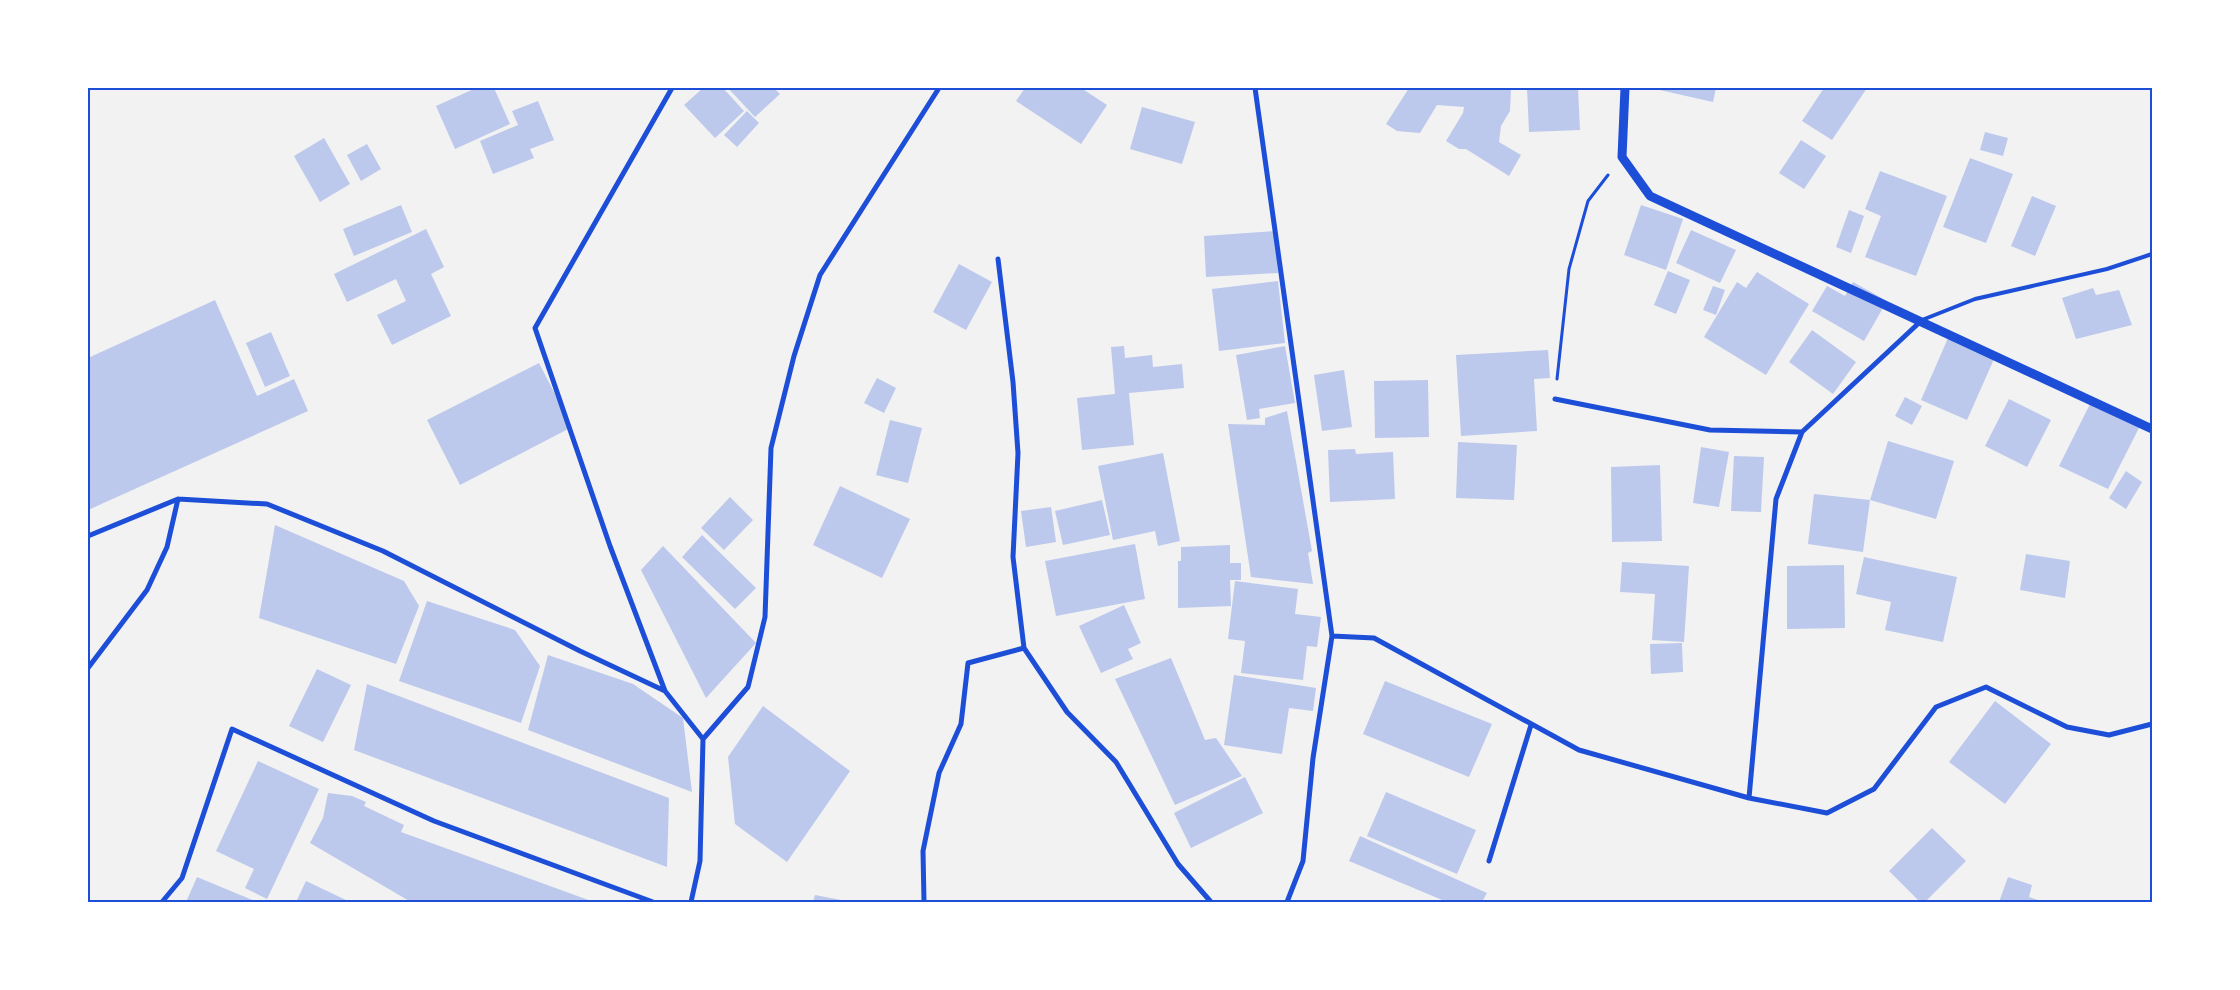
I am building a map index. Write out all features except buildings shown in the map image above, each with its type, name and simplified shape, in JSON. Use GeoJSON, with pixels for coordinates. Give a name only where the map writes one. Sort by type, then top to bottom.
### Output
{"type":"FeatureCollection","features":[{"type":"Feature","properties":{"kind":"street"},"geometry":{"type":"LineString","coordinates":[[672,88],[535,328],[610,546],[665,691],[703,739]]}},
{"type":"Feature","properties":{"kind":"street"},"geometry":{"type":"LineString","coordinates":[[691,902],[700,861],[703,739],[748,687],[765,617],[771,448],[794,356],[820,275],[939,88]]}},
{"type":"Feature","properties":{"kind":"street"},"geometry":{"type":"LineString","coordinates":[[1254,88],[1332,636],[1313,758],[1302,861],[1288,902]]}},
{"type":"Feature","properties":{"kind":"street"},"geometry":{"type":"LineString","coordinates":[[1625,88],[1622,157],[1650,196],[2152,429]]}},
{"type":"Feature","properties":{"kind":"street"},"geometry":{"type":"LineString","coordinates":[[998,259],[1013,382],[1018,453],[1013,558],[1024,648],[1067,712],[1116,762],[1178,864],[1211,902]]}},
{"type":"Feature","properties":{"kind":"street"},"geometry":{"type":"LineString","coordinates":[[1749,798],[1776,499],[1802,432],[1921,321]]}},
{"type":"Feature","properties":{"kind":"street"},"geometry":{"type":"LineString","coordinates":[[1555,399],[1710,430],[1802,432]]}},
{"type":"Feature","properties":{"kind":"street"},"geometry":{"type":"LineString","coordinates":[[88,536],[178,499],[266,504],[383,551],[580,651],[665,691]]}},
{"type":"Feature","properties":{"kind":"street"},"geometry":{"type":"LineString","coordinates":[[88,668],[147,590],[167,547],[178,499]]}},
{"type":"Feature","properties":{"kind":"street"},"geometry":{"type":"LineString","coordinates":[[1332,636],[1374,638],[1578,750],[1749,798],[1827,813],[1874,789],[1936,707],[1986,687],[2067,727],[2109,735],[2152,724]]}},
{"type":"Feature","properties":{"kind":"street"},"geometry":{"type":"LineString","coordinates":[[924,902],[923,851],[939,773],[961,724],[968,663],[1024,648]]}},
{"type":"Feature","properties":{"kind":"street"},"geometry":{"type":"LineString","coordinates":[[1488,861],[1531,725]]}},
{"type":"Feature","properties":{"kind":"street"},"geometry":{"type":"LineString","coordinates":[[162,902],[182,878],[232,729],[434,822],[653,902]]}},
{"type":"Feature","properties":{"kind":"lane"},"geometry":{"type":"LineString","coordinates":[[1921,321],[1975,300],[2107,269],[2152,254]]}},
{"type":"Feature","properties":{"kind":"path"},"geometry":{"type":"LineString","coordinates":[[1555,399],[1569,270],[1588,201],[1622,157]]}}]}
